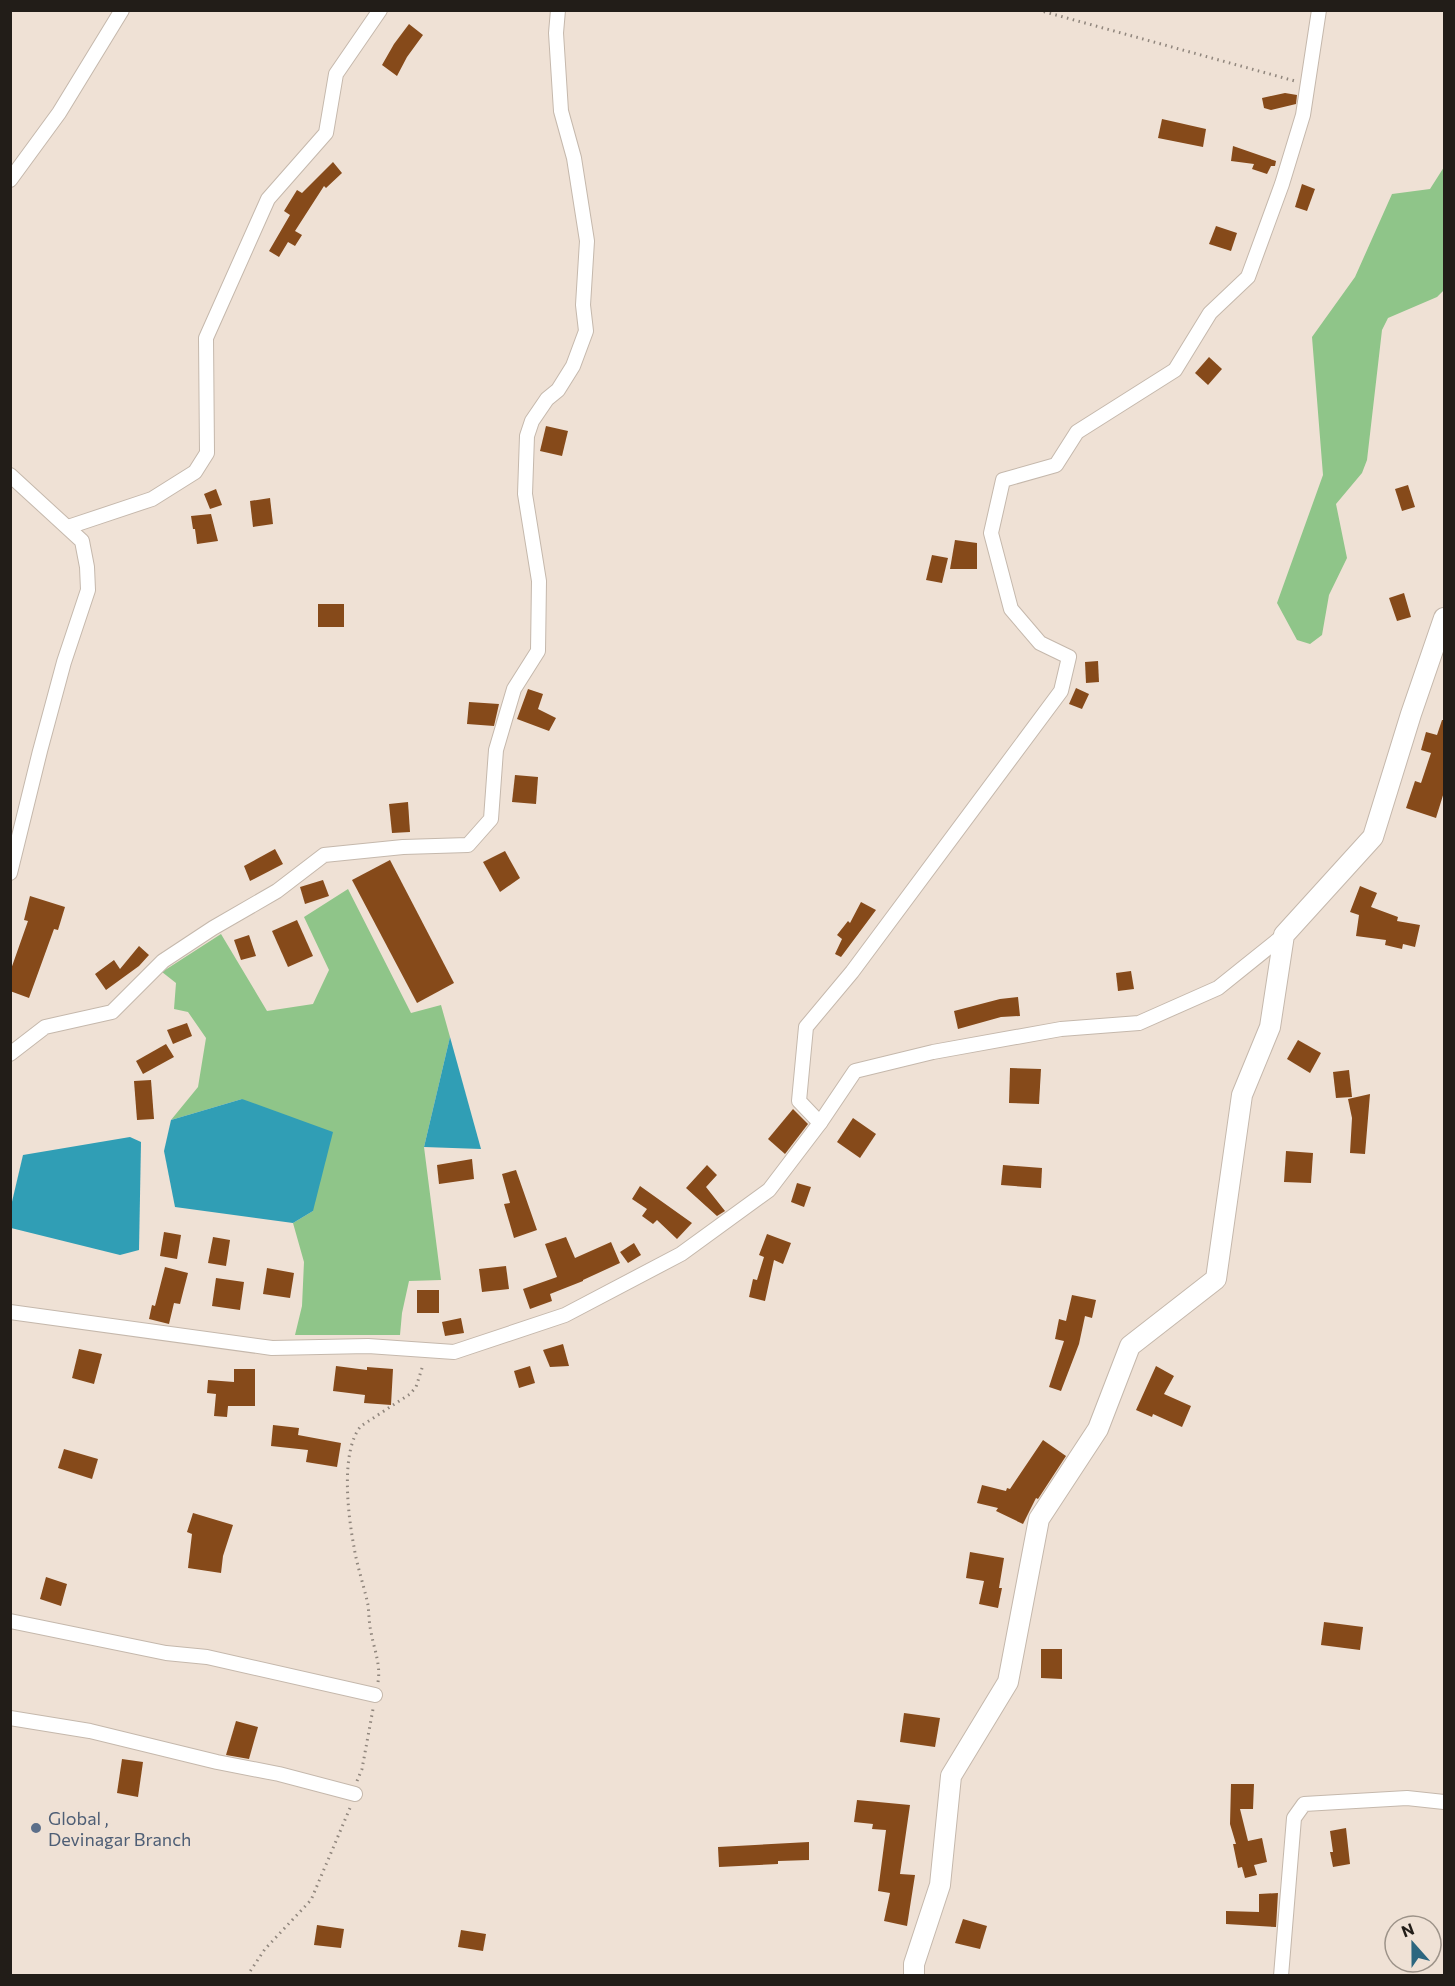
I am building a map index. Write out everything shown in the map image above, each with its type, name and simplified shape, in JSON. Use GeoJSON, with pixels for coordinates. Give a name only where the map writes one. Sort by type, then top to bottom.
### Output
{"type":"FeatureCollection","features":[{"type":"Feature","properties":{"kind":"street"},"geometry":{"type":"LineString","coordinates":[[10,180],[59,114],[122,10]]}},
{"type":"Feature","properties":{"kind":"street"},"geometry":{"type":"LineString","coordinates":[[68,527],[152,499],[195,472],[207,453],[206,338],[268,200],[326,133],[336,74],[380,10]]}},
{"type":"Feature","properties":{"kind":"street"},"geometry":{"type":"LineString","coordinates":[[10,1054],[45,1027],[112,1012],[163,960],[277,891],[324,855],[403,847],[468,845],[491,819],[496,750],[514,688],[538,651],[539,580],[525,494],[527,436],[532,421],[548,399],[558,390],[573,366],[586,331],[584,304],[587,241],[574,158],[561,111],[556,33],[558,10]]}},
{"type":"Feature","properties":{"kind":"street"},"geometry":{"type":"LineString","coordinates":[[820,1123],[799,1101],[806,1027],[852,972],[1061,691],[1069,657],[1040,643],[1011,609],[992,533],[1003,480],[1056,465],[1077,432],[1175,370],[1210,313],[1248,276],[1286,172],[1303,115],[1319,10]]}},
{"type":"Feature","properties":{"kind":"street"},"geometry":{"type":"LineString","coordinates":[[10,475],[82,541],[87,567],[88,590],[64,662],[39,751],[10,873]]}},
{"type":"Feature","properties":{"kind":"street"},"geometry":{"type":"LineString","coordinates":[[10,1312],[272,1348],[368,1346],[454,1352],[565,1315],[681,1254],[769,1190],[820,1123],[855,1071],[933,1052],[1061,1029],[1139,1023],[1218,988],[1284,935],[1373,837],[1444,618]]}},
{"type":"Feature","properties":{"kind":"street"},"geometry":{"type":"LineString","coordinates":[[914,1976],[914,1964],[940,1885],[951,1776],[1008,1682],[1039,1519],[1098,1429],[1130,1346],[1216,1279],[1242,1095],[1270,1027],[1284,935]]}},
{"type":"Feature","properties":{"kind":"street"},"geometry":{"type":"LineString","coordinates":[[10,1621],[166,1653],[207,1657],[375,1695]]}},
{"type":"Feature","properties":{"kind":"street"},"geometry":{"type":"LineString","coordinates":[[10,1719],[90,1731],[217,1762],[279,1774],[355,1794]]}},
{"type":"Feature","properties":{"kind":"street"},"geometry":{"type":"LineString","coordinates":[[1281,1976],[1294,1818],[1304,1804],[1407,1798],[1444,1802]]}},
{"type":"Feature","properties":{"kind":"path"},"geometry":{"type":"LineString","coordinates":[[1038,10],[1308,85]]}},
{"type":"Feature","properties":{"kind":"path"},"geometry":{"type":"LineString","coordinates":[[247,1976],[265,1949],[311,1900],[355,1794],[367,1746],[379,1670],[349,1516],[350,1448],[361,1426],[394,1405],[416,1387],[426,1350]]}},
{"type":"Feature","properties":{"kind":"green space"},"geometry":{"type":"Polygon","coordinates":[[[1444,167],[1444,290],[1437,297],[1388,318],[1382,330],[1367,460],[1362,473],[1336,504],[1347,558],[1329,595],[1322,635],[1310,644],[1297,640],[1277,603],[1323,475],[1312,337],[1355,277],[1392,194],[1430,189],[1444,167]]]}},
{"type":"Feature","properties":{"kind":"green space"},"geometry":{"type":"Polygon","coordinates":[[[348,889],[411,1013],[441,1005],[450,1037],[424,1147],[441,1280],[409,1281],[400,1335],[295,1335],[302,1306],[304,1262],[293,1223],[313,1211],[242,1099],[171,1120],[198,1087],[206,1038],[188,1012],[174,1009],[176,983],[162,972],[221,934],[267,1011],[313,1004],[329,970],[304,917],[348,889]]]}},
{"type":"Feature","properties":{"kind":"water"},"geometry":{"type":"Polygon","coordinates":[[[450,1037],[481,1149],[424,1147],[450,1037]]]}},
{"type":"Feature","properties":{"kind":"water"},"geometry":{"type":"Polygon","coordinates":[[[242,1099],[333,1132],[313,1211],[293,1223],[175,1207],[164,1151],[171,1120],[242,1099]]]}},
{"type":"Feature","properties":{"kind":"water"},"geometry":{"type":"Polygon","coordinates":[[[130,1137],[141,1142],[139,1250],[120,1255],[11,1228],[11,1206],[23,1155],[130,1137]]]}},
{"type":"Feature","properties":{"kind":"building"},"geometry":{"type":"Polygon","coordinates":[[[409,24],[423,35],[397,76],[382,65],[409,24]]]}},
{"type":"Feature","properties":{"kind":"building"},"geometry":{"type":"Polygon","coordinates":[[[1285,93],[1297,95],[1296,104],[1271,110],[1264,108],[1262,98],[1285,93]]]}},
{"type":"Feature","properties":{"kind":"building"},"geometry":{"type":"Polygon","coordinates":[[[1162,119],[1206,129],[1203,147],[1158,138],[1162,119]]]}},
{"type":"Feature","properties":{"kind":"building"},"geometry":{"type":"Polygon","coordinates":[[[1233,146],[1276,161],[1275,166],[1271,166],[1267,174],[1252,169],[1254,164],[1231,161],[1233,146]]]}},
{"type":"Feature","properties":{"kind":"building"},"geometry":{"type":"Polygon","coordinates":[[[333,162],[342,173],[326,188],[324,186],[295,231],[302,235],[295,246],[288,242],[279,257],[269,251],[290,215],[284,211],[297,190],[302,193],[333,162]]]}},
{"type":"Feature","properties":{"kind":"building"},"geometry":{"type":"Polygon","coordinates":[[[1302,184],[1315,189],[1307,211],[1295,207],[1302,184]]]}},
{"type":"Feature","properties":{"kind":"building"},"geometry":{"type":"Polygon","coordinates":[[[1216,226],[1237,233],[1231,251],[1209,244],[1216,226]]]}},
{"type":"Feature","properties":{"kind":"building"},"geometry":{"type":"Polygon","coordinates":[[[1209,357],[1222,369],[1208,385],[1195,373],[1209,357]]]}},
{"type":"Feature","properties":{"kind":"building"},"geometry":{"type":"Polygon","coordinates":[[[546,426],[568,431],[562,456],[540,451],[546,426]]]}},
{"type":"Feature","properties":{"kind":"building"},"geometry":{"type":"Polygon","coordinates":[[[1408,485],[1415,507],[1402,511],[1395,489],[1408,485]]]}},
{"type":"Feature","properties":{"kind":"building"},"geometry":{"type":"Polygon","coordinates":[[[216,489],[222,505],[210,509],[204,494],[216,489]]]}},
{"type":"Feature","properties":{"kind":"building"},"geometry":{"type":"Polygon","coordinates":[[[270,498],[273,524],[253,527],[250,501],[270,498]]]}},
{"type":"Feature","properties":{"kind":"building"},"geometry":{"type":"Polygon","coordinates":[[[211,514],[218,541],[197,544],[191,516],[211,514]]]}},
{"type":"Feature","properties":{"kind":"building"},"geometry":{"type":"Polygon","coordinates":[[[955,540],[977,543],[977,569],[950,569],[955,540]]]}},
{"type":"Feature","properties":{"kind":"building"},"geometry":{"type":"Polygon","coordinates":[[[932,555],[948,558],[942,583],[926,580],[932,555]]]}},
{"type":"Feature","properties":{"kind":"building"},"geometry":{"type":"Polygon","coordinates":[[[1404,593],[1411,617],[1397,621],[1389,598],[1404,593]]]}},
{"type":"Feature","properties":{"kind":"building"},"geometry":{"type":"Polygon","coordinates":[[[318,604],[344,604],[344,627],[318,627],[318,604]]]}},
{"type":"Feature","properties":{"kind":"building"},"geometry":{"type":"Polygon","coordinates":[[[1098,661],[1099,682],[1086,683],[1085,662],[1098,661]]]}},
{"type":"Feature","properties":{"kind":"building"},"geometry":{"type":"Polygon","coordinates":[[[1076,688],[1089,694],[1082,709],[1069,704],[1076,688]]]}},
{"type":"Feature","properties":{"kind":"building"},"geometry":{"type":"Polygon","coordinates":[[[528,689],[543,694],[538,709],[556,718],[549,731],[517,719],[528,689]]]}},
{"type":"Feature","properties":{"kind":"building"},"geometry":{"type":"Polygon","coordinates":[[[469,702],[499,704],[494,726],[467,724],[469,702]]]}},
{"type":"Feature","properties":{"kind":"building"},"geometry":{"type":"Polygon","coordinates":[[[1442,720],[1444,720],[1444,792],[1436,818],[1406,808],[1415,781],[1421,783],[1431,753],[1421,750],[1426,732],[1437,735],[1442,720]]]}},
{"type":"Feature","properties":{"kind":"building"},"geometry":{"type":"Polygon","coordinates":[[[515,775],[538,777],[536,804],[512,802],[515,775]]]}},
{"type":"Feature","properties":{"kind":"building"},"geometry":{"type":"Polygon","coordinates":[[[408,802],[410,832],[392,833],[389,804],[408,802]]]}},
{"type":"Feature","properties":{"kind":"building"},"geometry":{"type":"Polygon","coordinates":[[[275,849],[283,864],[250,881],[244,866],[275,849]]]}},
{"type":"Feature","properties":{"kind":"building"},"geometry":{"type":"Polygon","coordinates":[[[505,851],[520,878],[500,892],[483,862],[505,851]]]}},
{"type":"Feature","properties":{"kind":"building"},"geometry":{"type":"Polygon","coordinates":[[[390,860],[454,983],[417,1003],[352,880],[390,860]]]}},
{"type":"Feature","properties":{"kind":"building"},"geometry":{"type":"Polygon","coordinates":[[[323,880],[329,896],[305,904],[300,887],[323,880]]]}},
{"type":"Feature","properties":{"kind":"building"},"geometry":{"type":"Polygon","coordinates":[[[1360,886],[1377,893],[1371,907],[1398,917],[1397,921],[1420,925],[1415,947],[1403,944],[1402,949],[1385,945],[1386,940],[1356,936],[1359,915],[1350,912],[1360,886]]]}},
{"type":"Feature","properties":{"kind":"building"},"geometry":{"type":"Polygon","coordinates":[[[30,896],[65,907],[58,930],[54,929],[29,998],[10,991],[10,972],[28,921],[24,920],[30,896]]]}},
{"type":"Feature","properties":{"kind":"building"},"geometry":{"type":"Polygon","coordinates":[[[861,902],[876,910],[841,957],[835,954],[842,939],[837,935],[848,921],[850,923],[861,902]]]}},
{"type":"Feature","properties":{"kind":"building"},"geometry":{"type":"Polygon","coordinates":[[[297,920],[313,956],[288,967],[272,931],[297,920]]]}},
{"type":"Feature","properties":{"kind":"building"},"geometry":{"type":"Polygon","coordinates":[[[249,935],[256,956],[241,960],[234,940],[249,935]]]}},
{"type":"Feature","properties":{"kind":"building"},"geometry":{"type":"Polygon","coordinates":[[[139,946],[149,955],[139,966],[106,990],[95,974],[114,960],[120,969],[139,946]]]}},
{"type":"Feature","properties":{"kind":"building"},"geometry":{"type":"Polygon","coordinates":[[[1131,971],[1134,989],[1118,991],[1116,973],[1131,971]]]}},
{"type":"Feature","properties":{"kind":"building"},"geometry":{"type":"Polygon","coordinates":[[[1018,997],[1020,1016],[1001,1017],[958,1029],[954,1011],[1000,999],[1018,997]]]}},
{"type":"Feature","properties":{"kind":"building"},"geometry":{"type":"Polygon","coordinates":[[[187,1023],[192,1036],[173,1044],[167,1030],[187,1023]]]}},
{"type":"Feature","properties":{"kind":"building"},"geometry":{"type":"Polygon","coordinates":[[[1298,1040],[1321,1053],[1310,1073],[1287,1059],[1298,1040]]]}},
{"type":"Feature","properties":{"kind":"building"},"geometry":{"type":"Polygon","coordinates":[[[166,1044],[174,1057],[143,1074],[136,1061],[166,1044]]]}},
{"type":"Feature","properties":{"kind":"building"},"geometry":{"type":"Polygon","coordinates":[[[1010,1068],[1041,1069],[1039,1104],[1009,1103],[1010,1068]]]}},
{"type":"Feature","properties":{"kind":"building"},"geometry":{"type":"Polygon","coordinates":[[[1349,1070],[1352,1097],[1336,1098],[1333,1072],[1349,1070]]]}},
{"type":"Feature","properties":{"kind":"building"},"geometry":{"type":"Polygon","coordinates":[[[151,1080],[154,1119],[137,1120],[134,1081],[151,1080]]]}},
{"type":"Feature","properties":{"kind":"building"},"geometry":{"type":"Polygon","coordinates":[[[1370,1094],[1365,1154],[1350,1153],[1352,1118],[1348,1099],[1370,1094]]]}},
{"type":"Feature","properties":{"kind":"building"},"geometry":{"type":"Polygon","coordinates":[[[793,1109],[808,1124],[785,1154],[768,1139],[793,1109]]]}},
{"type":"Feature","properties":{"kind":"building"},"geometry":{"type":"Polygon","coordinates":[[[853,1118],[876,1134],[860,1158],[837,1142],[853,1118]]]}},
{"type":"Feature","properties":{"kind":"building"},"geometry":{"type":"Polygon","coordinates":[[[1286,1151],[1313,1153],[1311,1183],[1284,1182],[1286,1151]]]}},
{"type":"Feature","properties":{"kind":"building"},"geometry":{"type":"Polygon","coordinates":[[[472,1159],[474,1179],[439,1184],[437,1165],[472,1159]]]}},
{"type":"Feature","properties":{"kind":"building"},"geometry":{"type":"Polygon","coordinates":[[[707,1165],[717,1175],[706,1187],[725,1211],[717,1216],[686,1188],[707,1165]]]}},
{"type":"Feature","properties":{"kind":"building"},"geometry":{"type":"Polygon","coordinates":[[[1003,1165],[1042,1168],[1041,1188],[1001,1185],[1003,1165]]]}},
{"type":"Feature","properties":{"kind":"building"},"geometry":{"type":"Polygon","coordinates":[[[516,1170],[537,1230],[514,1238],[504,1204],[510,1203],[502,1174],[516,1170]]]}},
{"type":"Feature","properties":{"kind":"building"},"geometry":{"type":"Polygon","coordinates":[[[797,1183],[811,1187],[804,1207],[791,1202],[797,1183]]]}},
{"type":"Feature","properties":{"kind":"building"},"geometry":{"type":"Polygon","coordinates":[[[640,1186],[692,1223],[677,1239],[657,1220],[653,1224],[642,1216],[647,1209],[632,1199],[640,1186]]]}},
{"type":"Feature","properties":{"kind":"building"},"geometry":{"type":"Polygon","coordinates":[[[164,1232],[181,1235],[177,1259],[160,1256],[164,1232]]]}},
{"type":"Feature","properties":{"kind":"building"},"geometry":{"type":"Polygon","coordinates":[[[767,1234],[791,1243],[783,1264],[774,1260],[765,1301],[749,1297],[753,1279],[757,1280],[764,1257],[759,1255],[767,1234]]]}},
{"type":"Feature","properties":{"kind":"building"},"geometry":{"type":"Polygon","coordinates":[[[213,1237],[230,1240],[226,1266],[208,1263],[213,1237]]]}},
{"type":"Feature","properties":{"kind":"building"},"geometry":{"type":"Polygon","coordinates":[[[566,1237],[575,1258],[611,1242],[620,1263],[550,1294],[552,1301],[530,1309],[523,1289],[557,1277],[545,1244],[566,1237]]]}},
{"type":"Feature","properties":{"kind":"building"},"geometry":{"type":"Polygon","coordinates":[[[634,1243],[641,1255],[628,1263],[620,1252],[634,1243]]]}},
{"type":"Feature","properties":{"kind":"building"},"geometry":{"type":"Polygon","coordinates":[[[506,1266],[509,1289],[482,1292],[479,1269],[506,1266]]]}},
{"type":"Feature","properties":{"kind":"building"},"geometry":{"type":"Polygon","coordinates":[[[165,1267],[188,1273],[180,1304],[174,1303],[169,1324],[149,1319],[152,1305],[155,1306],[165,1267]]]}},
{"type":"Feature","properties":{"kind":"building"},"geometry":{"type":"Polygon","coordinates":[[[267,1268],[294,1273],[290,1298],[263,1294],[267,1268]]]}},
{"type":"Feature","properties":{"kind":"building"},"geometry":{"type":"Polygon","coordinates":[[[216,1278],[244,1282],[240,1310],[212,1306],[216,1278]]]}},
{"type":"Feature","properties":{"kind":"building"},"geometry":{"type":"Polygon","coordinates":[[[417,1290],[439,1290],[439,1313],[417,1313],[417,1290]]]}},
{"type":"Feature","properties":{"kind":"building"},"geometry":{"type":"Polygon","coordinates":[[[1072,1295],[1096,1300],[1092,1318],[1085,1316],[1079,1344],[1061,1391],[1049,1387],[1064,1341],[1055,1339],[1059,1319],[1066,1321],[1072,1295]]]}},
{"type":"Feature","properties":{"kind":"building"},"geometry":{"type":"Polygon","coordinates":[[[461,1318],[464,1333],[445,1336],[442,1322],[461,1318]]]}},
{"type":"Feature","properties":{"kind":"building"},"geometry":{"type":"Polygon","coordinates":[[[563,1344],[569,1366],[550,1367],[543,1350],[563,1344]]]}},
{"type":"Feature","properties":{"kind":"building"},"geometry":{"type":"Polygon","coordinates":[[[79,1349],[102,1354],[94,1384],[72,1378],[79,1349]]]}},
{"type":"Feature","properties":{"kind":"building"},"geometry":{"type":"Polygon","coordinates":[[[336,1366],[367,1370],[367,1367],[393,1369],[391,1405],[364,1403],[365,1395],[333,1391],[336,1366]]]}},
{"type":"Feature","properties":{"kind":"building"},"geometry":{"type":"Polygon","coordinates":[[[530,1366],[535,1383],[519,1388],[514,1371],[530,1366]]]}},
{"type":"Feature","properties":{"kind":"building"},"geometry":{"type":"Polygon","coordinates":[[[1156,1366],[1174,1376],[1164,1394],[1191,1406],[1182,1427],[1153,1414],[1152,1417],[1136,1410],[1156,1366]]]}},
{"type":"Feature","properties":{"kind":"building"},"geometry":{"type":"Polygon","coordinates":[[[234,1369],[255,1369],[255,1406],[228,1406],[227,1417],[214,1416],[216,1394],[207,1393],[208,1380],[234,1382],[234,1369]]]}},
{"type":"Feature","properties":{"kind":"building"},"geometry":{"type":"Polygon","coordinates":[[[273,1425],[299,1428],[298,1435],[341,1443],[337,1467],[306,1462],[308,1450],[271,1446],[273,1425]]]}},
{"type":"Feature","properties":{"kind":"building"},"geometry":{"type":"Polygon","coordinates":[[[1043,1440],[1066,1456],[1038,1499],[1036,1498],[1023,1524],[996,1511],[998,1508],[977,1503],[982,1485],[1006,1491],[1007,1488],[1010,1489],[1043,1440]]]}},
{"type":"Feature","properties":{"kind":"building"},"geometry":{"type":"Polygon","coordinates":[[[64,1449],[98,1459],[92,1479],[58,1468],[64,1449]]]}},
{"type":"Feature","properties":{"kind":"building"},"geometry":{"type":"Polygon","coordinates":[[[193,1513],[233,1525],[223,1556],[221,1573],[188,1568],[192,1534],[187,1532],[193,1513]]]}},
{"type":"Feature","properties":{"kind":"building"},"geometry":{"type":"Polygon","coordinates":[[[970,1552],[1004,1558],[998,1608],[979,1604],[984,1581],[966,1578],[970,1552]]]}},
{"type":"Feature","properties":{"kind":"building"},"geometry":{"type":"Polygon","coordinates":[[[46,1577],[67,1584],[61,1606],[40,1599],[46,1577]]]}},
{"type":"Feature","properties":{"kind":"building"},"geometry":{"type":"Polygon","coordinates":[[[1324,1622],[1363,1627],[1360,1650],[1321,1645],[1324,1622]]]}},
{"type":"Feature","properties":{"kind":"building"},"geometry":{"type":"Polygon","coordinates":[[[1041,1649],[1062,1649],[1062,1679],[1041,1678],[1041,1649]]]}},
{"type":"Feature","properties":{"kind":"building"},"geometry":{"type":"Polygon","coordinates":[[[904,1713],[940,1718],[935,1747],[900,1742],[904,1713]]]}},
{"type":"Feature","properties":{"kind":"building"},"geometry":{"type":"Polygon","coordinates":[[[236,1721],[258,1727],[249,1759],[226,1755],[236,1721]]]}},
{"type":"Feature","properties":{"kind":"building"},"geometry":{"type":"Polygon","coordinates":[[[122,1759],[143,1762],[138,1797],[117,1793],[122,1759]]]}},
{"type":"Feature","properties":{"kind":"building"},"geometry":{"type":"Polygon","coordinates":[[[1231,1784],[1254,1784],[1253,1809],[1240,1809],[1248,1841],[1262,1838],[1267,1862],[1254,1865],[1257,1875],[1245,1878],[1242,1867],[1238,1868],[1233,1844],[1236,1844],[1230,1824],[1231,1784]]]}},
{"type":"Feature","properties":{"kind":"building"},"geometry":{"type":"Polygon","coordinates":[[[857,1800],[910,1805],[900,1874],[915,1875],[907,1926],[884,1921],[890,1893],[878,1891],[886,1830],[872,1829],[873,1824],[854,1822],[857,1800]]]}},
{"type":"Feature","properties":{"kind":"building"},"geometry":{"type":"Polygon","coordinates":[[[1346,1828],[1350,1864],[1333,1867],[1330,1831],[1346,1828]]]}},
{"type":"Feature","properties":{"kind":"building"},"geometry":{"type":"Polygon","coordinates":[[[809,1842],[809,1860],[719,1867],[718,1847],[809,1842]]]}},
{"type":"Feature","properties":{"kind":"building"},"geometry":{"type":"Polygon","coordinates":[[[1278,1893],[1276,1927],[1226,1924],[1226,1911],[1259,1912],[1259,1894],[1278,1893]]]}},
{"type":"Feature","properties":{"kind":"building"},"geometry":{"type":"Polygon","coordinates":[[[963,1919],[987,1926],[980,1949],[955,1943],[963,1919]]]}},
{"type":"Feature","properties":{"kind":"building"},"geometry":{"type":"Polygon","coordinates":[[[317,1925],[344,1929],[341,1948],[314,1945],[317,1925]]]}},
{"type":"Feature","properties":{"kind":"building"},"geometry":{"type":"Polygon","coordinates":[[[461,1930],[486,1934],[483,1951],[458,1947],[461,1930]]]}},
{"type":"Feature","properties":{"kind":"place","name":"Global , Devinagar Branch"},"geometry":{"type":"Point","coordinates":[36,1828]}}]}
